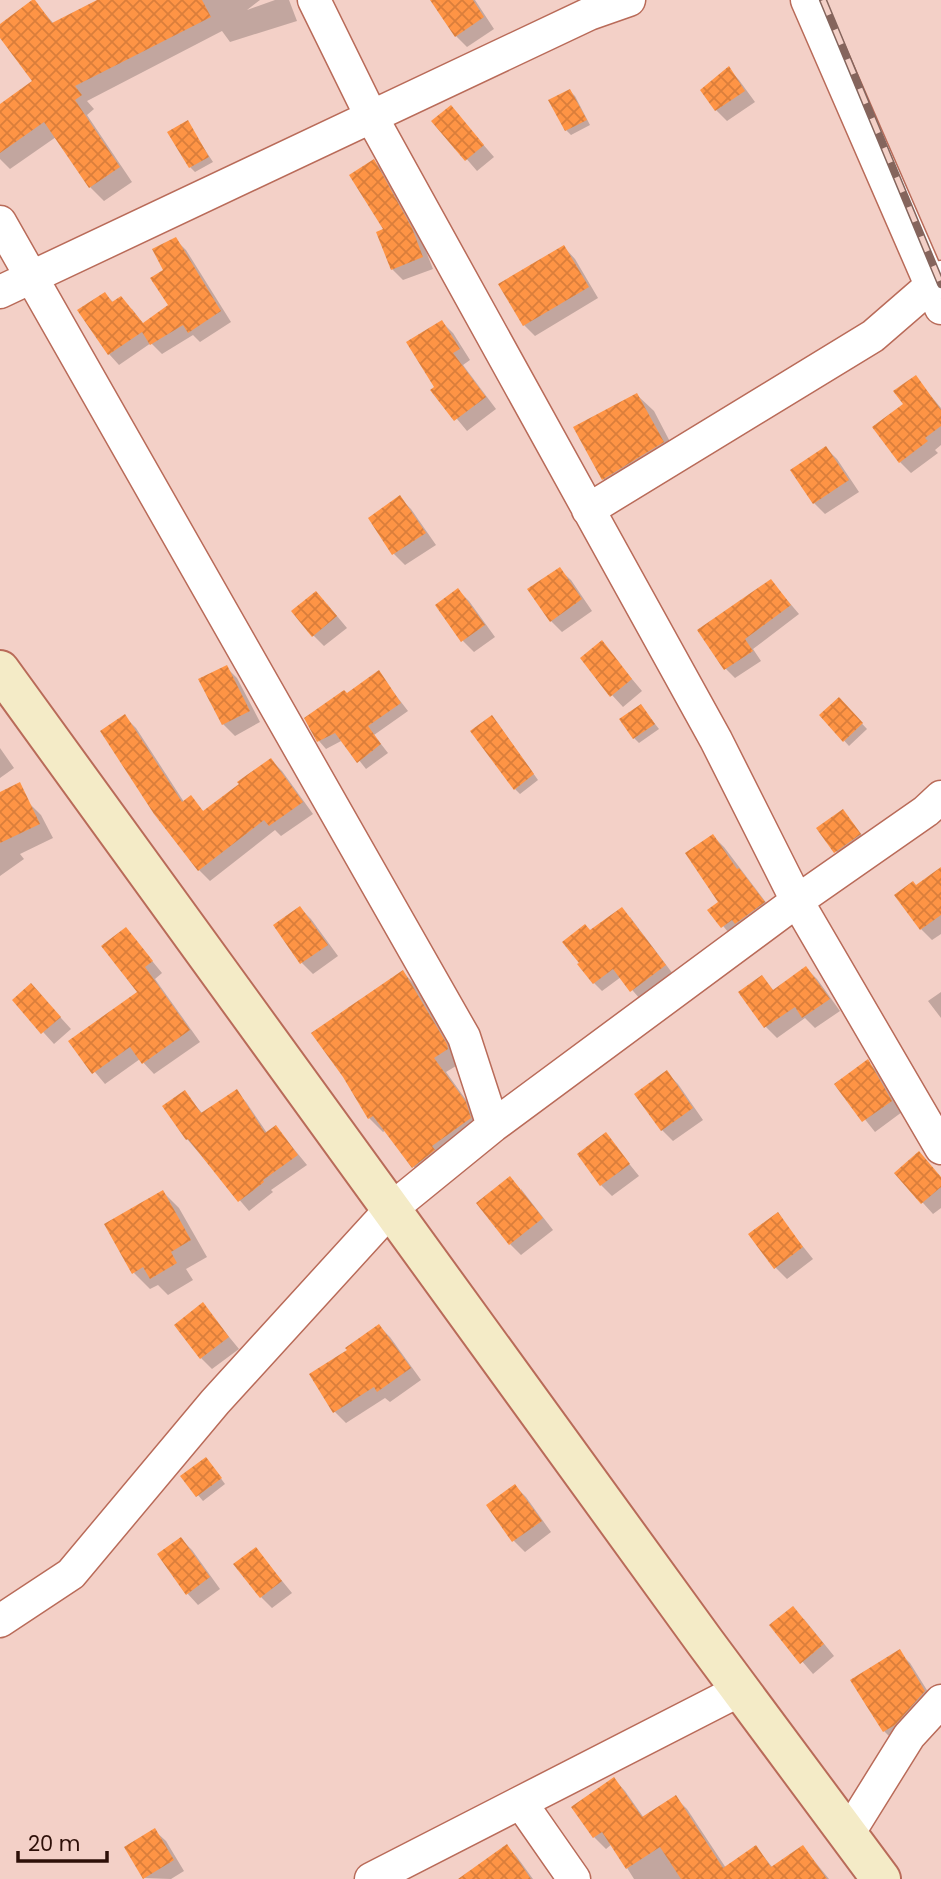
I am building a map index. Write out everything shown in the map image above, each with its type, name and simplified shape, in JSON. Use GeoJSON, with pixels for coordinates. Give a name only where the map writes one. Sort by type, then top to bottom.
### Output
{"type":"FeatureCollection","features":[{"type":"Feature","properties":{"kind":"main road"},"geometry":{"type":"LineString","coordinates":[[0,670],[740,1690],[881,1879]]}},
{"type":"Feature","properties":{"kind":"street"},"geometry":{"type":"LineString","coordinates":[[314,0],[371,116],[716,740],[797,901],[941,1148]]}},
{"type":"Feature","properties":{"kind":"street"},"geometry":{"type":"LineString","coordinates":[[0,292],[589,14],[629,0]]}},
{"type":"Feature","properties":{"kind":"street"},"geometry":{"type":"LineString","coordinates":[[589,510],[873,336],[938,290],[807,0]]}},
{"type":"Feature","properties":{"kind":"street"},"geometry":{"type":"LineString","coordinates":[[0,222],[464,1037],[493,1126]]}},
{"type":"Feature","properties":{"kind":"street"},"geometry":{"type":"LineString","coordinates":[[0,1621],[71,1574],[215,1402],[391,1209],[493,1126],[797,901],[926,811],[941,797]]}},
{"type":"Feature","properties":{"kind":"street"},"geometry":{"type":"LineString","coordinates":[[371,1879],[740,1690]]}},
{"type":"Feature","properties":{"kind":"street"},"geometry":{"type":"LineString","coordinates":[[848,1834],[909,1736],[941,1701]]}},
{"type":"Feature","properties":{"kind":"street"},"geometry":{"type":"LineString","coordinates":[[521,1802],[574,1879]]}},
{"type":"Feature","properties":{"kind":"building"},"geometry":{"type":"Polygon","coordinates":[[[35,0],[52,23],[97,0],[202,0],[211,17],[75,86],[82,95],[75,100],[120,167],[89,188],[44,122],[0,153],[0,104],[32,81],[0,38],[0,24],[35,0]]]}},
{"type":"Feature","properties":{"kind":"building"},"geometry":{"type":"Polygon","coordinates":[[[430,0],[473,0],[484,17],[455,37],[430,0]]]}},
{"type":"Feature","properties":{"kind":"building"},"geometry":{"type":"Polygon","coordinates":[[[729,66],[745,91],[715,111],[700,90],[729,66]]]}},
{"type":"Feature","properties":{"kind":"building"},"geometry":{"type":"Polygon","coordinates":[[[570,89],[587,120],[565,131],[548,100],[570,89]]]}},
{"type":"Feature","properties":{"kind":"building"},"geometry":{"type":"Polygon","coordinates":[[[451,105],[484,145],[465,161],[431,121],[451,105]]]}},
{"type":"Feature","properties":{"kind":"building"},"geometry":{"type":"Polygon","coordinates":[[[188,120],[209,157],[189,168],[167,132],[188,120]]]}},
{"type":"Feature","properties":{"kind":"building"},"geometry":{"type":"Polygon","coordinates":[[[374,159],[412,228],[423,257],[391,270],[376,232],[383,229],[349,175],[374,159]]]}},
{"type":"Feature","properties":{"kind":"building"},"geometry":{"type":"Polygon","coordinates":[[[176,237],[221,311],[188,333],[183,325],[150,345],[142,332],[108,355],[77,310],[105,292],[112,302],[121,296],[143,323],[168,305],[150,278],[163,270],[152,249],[176,237]]]}},
{"type":"Feature","properties":{"kind":"building"},"geometry":{"type":"Polygon","coordinates":[[[564,245],[589,287],[523,326],[498,284],[564,245]]]}},
{"type":"Feature","properties":{"kind":"building"},"geometry":{"type":"Polygon","coordinates":[[[442,320],[460,349],[453,353],[486,397],[454,421],[430,390],[434,387],[406,342],[442,320]]]}},
{"type":"Feature","properties":{"kind":"building"},"geometry":{"type":"Polygon","coordinates":[[[916,375],[941,410],[941,426],[925,438],[928,441],[899,463],[872,427],[903,404],[893,391],[916,375]]]}},
{"type":"Feature","properties":{"kind":"building"},"geometry":{"type":"Polygon","coordinates":[[[637,393],[664,442],[602,480],[573,427],[637,393]]]}},
{"type":"Feature","properties":{"kind":"building"},"geometry":{"type":"Polygon","coordinates":[[[826,446],[849,480],[813,504],[790,470],[826,446]]]}},
{"type":"Feature","properties":{"kind":"building"},"geometry":{"type":"Polygon","coordinates":[[[400,495],[426,533],[392,555],[368,518],[400,495]]]}},
{"type":"Feature","properties":{"kind":"building"},"geometry":{"type":"Polygon","coordinates":[[[560,567],[582,599],[550,622],[527,589],[560,567]]]}},
{"type":"Feature","properties":{"kind":"building"},"geometry":{"type":"Polygon","coordinates":[[[771,579],[791,605],[745,639],[753,651],[724,670],[697,630],[771,579]]]}},
{"type":"Feature","properties":{"kind":"building"},"geometry":{"type":"Polygon","coordinates":[[[458,588],[485,625],[461,642],[435,605],[458,588]]]}},
{"type":"Feature","properties":{"kind":"building"},"geometry":{"type":"Polygon","coordinates":[[[316,591],[337,616],[312,637],[291,611],[316,591]]]}},
{"type":"Feature","properties":{"kind":"building"},"geometry":{"type":"Polygon","coordinates":[[[602,640],[632,679],[610,697],[580,658],[602,640]]]}},
{"type":"Feature","properties":{"kind":"building"},"geometry":{"type":"Polygon","coordinates":[[[227,665],[250,711],[222,725],[198,679],[227,665]]]}},
{"type":"Feature","properties":{"kind":"building"},"geometry":{"type":"Polygon","coordinates":[[[379,670],[401,703],[368,726],[381,744],[357,763],[335,733],[317,742],[304,718],[344,690],[347,693],[379,670]]]}},
{"type":"Feature","properties":{"kind":"building"},"geometry":{"type":"Polygon","coordinates":[[[839,697],[863,723],[843,742],[819,715],[839,697]]]}},
{"type":"Feature","properties":{"kind":"building"},"geometry":{"type":"Polygon","coordinates":[[[641,704],[655,724],[633,739],[619,719],[641,704]]]}},
{"type":"Feature","properties":{"kind":"building"},"geometry":{"type":"Polygon","coordinates":[[[125,714],[182,802],[191,795],[203,811],[271,758],[303,802],[269,826],[264,820],[198,871],[154,814],[100,731],[125,714]]]}},
{"type":"Feature","properties":{"kind":"building"},"geometry":{"type":"Polygon","coordinates":[[[492,715],[534,774],[514,790],[470,731],[492,715]]]}},
{"type":"Feature","properties":{"kind":"building"},"geometry":{"type":"Polygon","coordinates":[[[20,782],[40,824],[0,843],[0,792],[20,782]]]}},
{"type":"Feature","properties":{"kind":"building"},"geometry":{"type":"Polygon","coordinates":[[[843,809],[861,834],[834,853],[816,828],[843,809]]]}},
{"type":"Feature","properties":{"kind":"building"},"geometry":{"type":"Polygon","coordinates":[[[713,834],[737,869],[739,868],[765,902],[735,924],[732,920],[721,928],[707,910],[718,902],[685,853],[713,834]]]}},
{"type":"Feature","properties":{"kind":"building"},"geometry":{"type":"Polygon","coordinates":[[[941,867],[941,915],[920,930],[894,895],[913,881],[916,885],[941,867]]]}},
{"type":"Feature","properties":{"kind":"building"},"geometry":{"type":"Polygon","coordinates":[[[300,906],[328,945],[300,964],[273,925],[300,906]]]}},
{"type":"Feature","properties":{"kind":"building"},"geometry":{"type":"Polygon","coordinates":[[[622,907],[666,965],[630,992],[613,969],[593,984],[562,942],[585,924],[590,930],[622,907]]]}},
{"type":"Feature","properties":{"kind":"building"},"geometry":{"type":"Polygon","coordinates":[[[126,927],[153,961],[145,967],[190,1030],[142,1064],[130,1047],[92,1074],[68,1041],[137,992],[101,946],[126,927]]]}},
{"type":"Feature","properties":{"kind":"building"},"geometry":{"type":"Polygon","coordinates":[[[806,966],[830,999],[802,1018],[795,1007],[764,1028],[738,992],[762,975],[773,990],[806,966]]]}},
{"type":"Feature","properties":{"kind":"building"},"geometry":{"type":"Polygon","coordinates":[[[403,970],[447,1044],[448,1049],[434,1058],[466,1102],[471,1118],[432,1146],[435,1150],[412,1168],[373,1116],[368,1119],[343,1077],[311,1033],[403,970]]]}},
{"type":"Feature","properties":{"kind":"building"},"geometry":{"type":"Polygon","coordinates":[[[31,983],[61,1017],[41,1034],[12,1000],[31,983]]]}},
{"type":"Feature","properties":{"kind":"building"},"geometry":{"type":"Polygon","coordinates":[[[868,1059],[892,1101],[862,1122],[834,1084],[868,1059]]]}},
{"type":"Feature","properties":{"kind":"building"},"geometry":{"type":"Polygon","coordinates":[[[667,1070],[693,1108],[661,1131],[634,1094],[667,1070]]]}},
{"type":"Feature","properties":{"kind":"building"},"geometry":{"type":"Polygon","coordinates":[[[237,1089],[265,1133],[276,1125],[298,1155],[238,1202],[188,1139],[186,1140],[162,1106],[185,1090],[201,1113],[237,1089]]]}},
{"type":"Feature","properties":{"kind":"building"},"geometry":{"type":"Polygon","coordinates":[[[606,1132],[630,1164],[600,1186],[577,1154],[606,1132]]]}},
{"type":"Feature","properties":{"kind":"building"},"geometry":{"type":"Polygon","coordinates":[[[919,1151],[941,1177],[941,1187],[921,1204],[894,1173],[919,1151]]]}},
{"type":"Feature","properties":{"kind":"building"},"geometry":{"type":"Polygon","coordinates":[[[510,1176],[543,1218],[509,1245],[476,1203],[510,1176]]]}},
{"type":"Feature","properties":{"kind":"building"},"geometry":{"type":"Polygon","coordinates":[[[163,1190],[191,1240],[171,1252],[177,1263],[150,1279],[143,1267],[132,1274],[104,1224],[163,1190]]]}},
{"type":"Feature","properties":{"kind":"building"},"geometry":{"type":"Polygon","coordinates":[[[778,1212],[803,1247],[774,1269],[748,1234],[778,1212]]]}},
{"type":"Feature","properties":{"kind":"building"},"geometry":{"type":"Polygon","coordinates":[[[203,1302],[229,1337],[200,1359],[174,1325],[203,1302]]]}},
{"type":"Feature","properties":{"kind":"building"},"geometry":{"type":"Polygon","coordinates":[[[379,1324],[411,1368],[377,1392],[374,1387],[333,1413],[309,1374],[347,1350],[345,1348],[379,1324]]]}},
{"type":"Feature","properties":{"kind":"building"},"geometry":{"type":"Polygon","coordinates":[[[206,1457],[222,1478],[196,1497],[180,1476],[206,1457]]]}},
{"type":"Feature","properties":{"kind":"building"},"geometry":{"type":"Polygon","coordinates":[[[515,1484],[542,1521],[512,1542],[486,1505],[515,1484]]]}},
{"type":"Feature","properties":{"kind":"building"},"geometry":{"type":"Polygon","coordinates":[[[181,1537],[210,1577],[186,1595],[157,1554],[181,1537]]]}},
{"type":"Feature","properties":{"kind":"building"},"geometry":{"type":"Polygon","coordinates":[[[256,1547],[282,1581],[260,1598],[233,1564],[256,1547]]]}},
{"type":"Feature","properties":{"kind":"building"},"geometry":{"type":"Polygon","coordinates":[[[793,1606],[824,1644],[800,1664],[769,1625],[793,1606]]]}},
{"type":"Feature","properties":{"kind":"building"},"geometry":{"type":"Polygon","coordinates":[[[900,1649],[925,1691],[895,1725],[883,1732],[850,1680],[900,1649]]]}},
{"type":"Feature","properties":{"kind":"building"},"geometry":{"type":"Polygon","coordinates":[[[614,1777],[642,1817],[676,1795],[723,1868],[756,1845],[771,1867],[803,1845],[827,1879],[681,1879],[660,1847],[626,1869],[602,1832],[593,1838],[571,1807],[614,1777]]]}},
{"type":"Feature","properties":{"kind":"building"},"geometry":{"type":"Polygon","coordinates":[[[155,1828],[174,1860],[143,1879],[124,1847],[155,1828]]]}},
{"type":"Feature","properties":{"kind":"building"},"geometry":{"type":"Polygon","coordinates":[[[507,1844],[531,1879],[458,1879],[507,1844]]]}},
{"type":"Feature","properties":{"kind":"railway"},"geometry":{"type":"LineString","coordinates":[[823,0],[941,284]]}}]}
